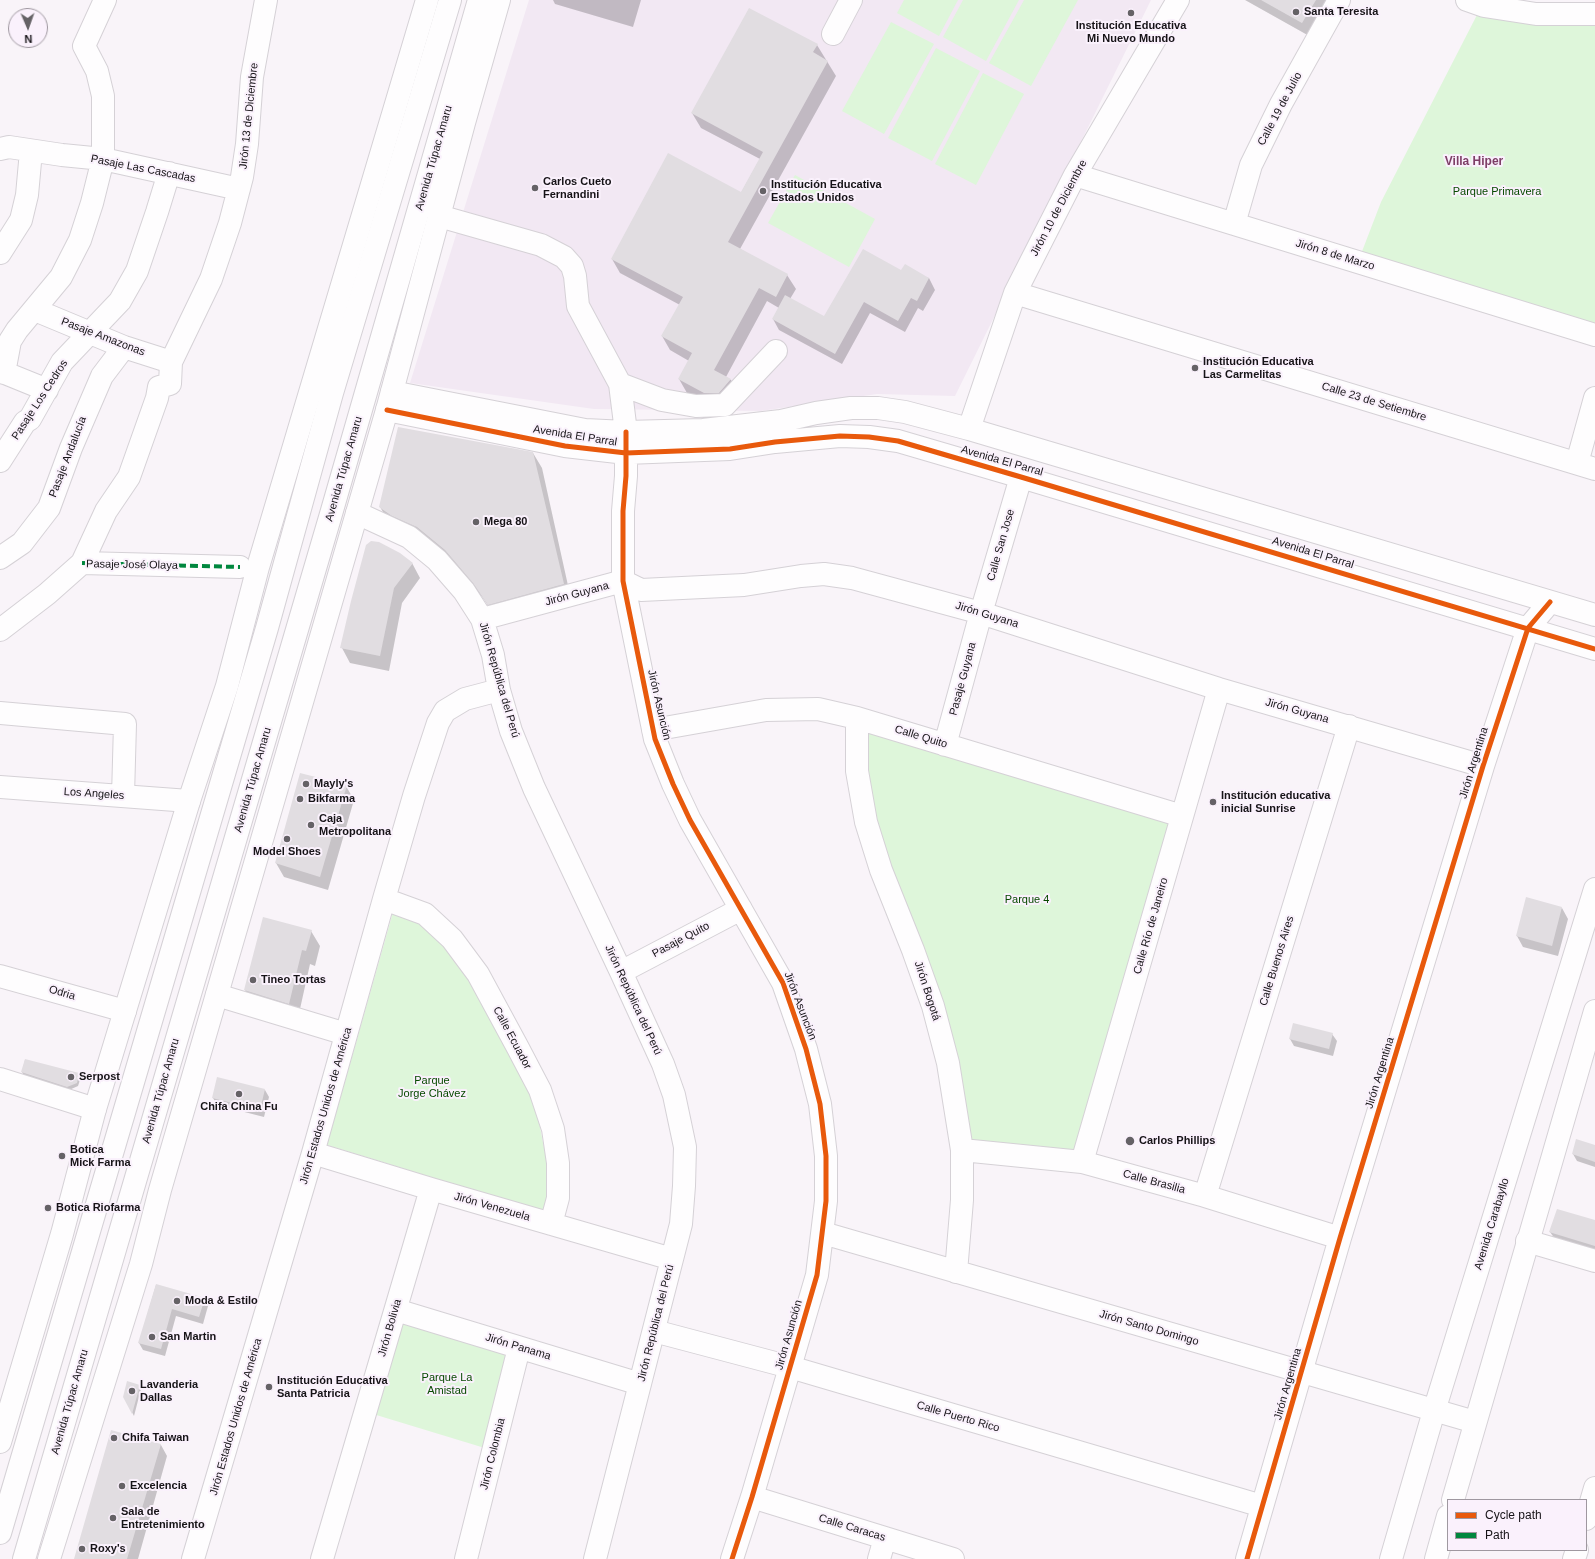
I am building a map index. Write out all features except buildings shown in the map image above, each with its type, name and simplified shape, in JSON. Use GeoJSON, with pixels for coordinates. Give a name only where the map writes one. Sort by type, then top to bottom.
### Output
{"type":"FeatureCollection","features":[{"type":"Feature","properties":{"kind":"main road","name":"Jirón 13 de Diciembre"},"geometry":{"type":"LineString","coordinates":[[171,362],[211,279],[230,223],[242,177],[247,144],[252,78],[266,0]]}},
{"type":"Feature","properties":{"kind":"main road"},"geometry":{"type":"LineString","coordinates":[[0,1442],[62,1234],[95,1109],[189,802],[227,686],[258,567],[427,0]]}},
{"type":"Feature","properties":{"kind":"main road"},"geometry":{"type":"LineString","coordinates":[[0,1533],[267,628],[332,393],[450,0]]}},
{"type":"Feature","properties":{"kind":"main road","name":"Avenida Túpac Amaru"},"geometry":{"type":"LineString","coordinates":[[24,1559],[333,507],[479,0]]}},
{"type":"Feature","properties":{"kind":"main road","name":"Avenida Túpac Amaru"},"geometry":{"type":"LineString","coordinates":[[49,1559],[141,1264],[160,1190],[389,401],[499,0]]}},
{"type":"Feature","properties":{"kind":"main road"},"geometry":{"type":"LineString","coordinates":[[833,34],[851,0]]}},
{"type":"Feature","properties":{"kind":"main road","name":"Jirón 10 de Diciembre"},"geometry":{"type":"LineString","coordinates":[[969,429],[1015,293],[1075,175],[1178,0]]}},
{"type":"Feature","properties":{"kind":"main road","name":"Calle 19 de Julio"},"geometry":{"type":"LineString","coordinates":[[1234,224],[1251,165],[1281,104],[1339,0]]}},
{"type":"Feature","properties":{"kind":"main road"},"geometry":{"type":"LineString","coordinates":[[1467,0],[1484,6],[1536,14],[1595,14]]}},
{"type":"Feature","properties":{"kind":"main road"},"geometry":{"type":"LineString","coordinates":[[47,390],[2,372],[10,341],[17,330],[61,277],[80,240],[104,159],[103,96],[97,71],[84,46],[98,2]]}},
{"type":"Feature","properties":{"kind":"main road","name":"Pasaje Las Cascadas"},"geometry":{"type":"LineString","coordinates":[[0,149],[9,147],[62,155],[104,159],[238,190]]}},
{"type":"Feature","properties":{"kind":"main road"},"geometry":{"type":"LineString","coordinates":[[0,253],[7,231],[21,220],[27,196],[31,151]]}},
{"type":"Feature","properties":{"kind":"main road","name":"Pasaje Los Cedros"},"geometry":{"type":"LineString","coordinates":[[0,462],[25,422],[30,419],[62,362],[120,301],[137,271],[169,173]]}},
{"type":"Feature","properties":{"kind":"main road","name":"Jirón 8 de Marzo"},"geometry":{"type":"LineString","coordinates":[[1075,175],[1595,335]]}},
{"type":"Feature","properties":{"kind":"main road"},"geometry":{"type":"LineString","coordinates":[[439,216],[541,245],[564,257],[572,266],[575,276],[578,306],[620,384],[662,400],[696,406],[726,405],[776,350]]}},
{"type":"Feature","properties":{"kind":"main road","name":"Calle 23 de Setiembre"},"geometry":{"type":"LineString","coordinates":[[1015,293],[1586,466]]}},
{"type":"Feature","properties":{"kind":"main road","name":"Pasaje Amazonas"},"geometry":{"type":"LineString","coordinates":[[35,310],[124,347],[171,362]]}},
{"type":"Feature","properties":{"kind":"main road","name":"Pasaje Andalucía"},"geometry":{"type":"LineString","coordinates":[[0,558],[22,543],[49,508],[70,448],[102,376],[124,347]]}},
{"type":"Feature","properties":{"kind":"main road"},"geometry":{"type":"LineString","coordinates":[[82,563],[106,511],[129,477],[157,398],[159,387],[170,384],[171,362]]}},
{"type":"Feature","properties":{"kind":"main road","name":"Jirón Asunción"},"geometry":{"type":"LineString","coordinates":[[620,384],[626,432],[623,581],[655,740],[690,820],[783,983],[806,1049],[820,1104],[826,1156],[826,1201],[817,1275],[752,1497],[732,1559]]}},
{"type":"Feature","properties":{"kind":"main road"},"geometry":{"type":"LineString","coordinates":[[1586,466],[1595,398]]}},
{"type":"Feature","properties":{"kind":"main road","name":"Avenida El Parral"},"geometry":{"type":"LineString","coordinates":[[389,401],[585,430],[626,432],[703,430],[780,421],[816,413],[851,408],[878,408],[905,412],[969,429],[1595,615]]}},
{"type":"Feature","properties":{"kind":"main road","name":"Avenida El Parral"},"geometry":{"type":"LineString","coordinates":[[389,401],[565,446],[626,453],[730,449],[840,436],[869,437],[898,441],[1595,649]]}},
{"type":"Feature","properties":{"kind":"main road","name":"Calle San Jose"},"geometry":{"type":"LineString","coordinates":[[981,613],[1020,477]]}},
{"type":"Feature","properties":{"kind":"main road","name":"Jirón República del Perú"},"geometry":{"type":"LineString","coordinates":[[357,513],[409,537],[437,560],[464,591],[482,619],[493,655],[499,690],[511,731],[534,788],[621,972],[662,1064],[674,1096],[685,1147],[681,1224],[595,1559]]}},
{"type":"Feature","properties":{"kind":"main road","name":"Pasaje José Olaya"},"geometry":{"type":"LineString","coordinates":[[0,630],[47,594],[82,563],[240,567]]}},
{"type":"Feature","properties":{"kind":"main road","name":"Jirón Guyana"},"geometry":{"type":"LineString","coordinates":[[482,619],[623,581],[640,590],[744,585],[824,574],[852,578],[981,613],[1219,689],[1483,766]]}},
{"type":"Feature","properties":{"kind":"main road","name":"Jirón Argentina"},"geometry":{"type":"LineString","coordinates":[[1247,1559],[1340,1238],[1483,766],[1528,628],[1550,602]]}},
{"type":"Feature","properties":{"kind":"main road","name":"Pasaje Guyana"},"geometry":{"type":"LineString","coordinates":[[945,744],[981,613]]}},
{"type":"Feature","properties":{"kind":"main road","name":"Calle Río de Janeiro"},"geometry":{"type":"LineString","coordinates":[[1082,1162],[1219,689]]}},
{"type":"Feature","properties":{"kind":"main road","name":"Jirón Estados Unidos de América"},"geometry":{"type":"LineString","coordinates":[[193,1559],[313,1153],[414,796],[438,723],[445,711],[465,699],[499,690]]}},
{"type":"Feature","properties":{"kind":"main road","name":"Calle Quito"},"geometry":{"type":"LineString","coordinates":[[653,730],[766,710],[818,709],[857,718],[1182,816]]}},
{"type":"Feature","properties":{"kind":"main road"},"geometry":{"type":"LineString","coordinates":[[0,713],[125,724],[123,796]]}},
{"type":"Feature","properties":{"kind":"main road","name":"Jirón Bogotá"},"geometry":{"type":"LineString","coordinates":[[857,718],[857,771],[866,822],[881,870],[913,950],[933,1006],[948,1063],[962,1150],[962,1200],[956,1272]]}},
{"type":"Feature","properties":{"kind":"main road","name":"Calle Buenos Aires"},"geometry":{"type":"LineString","coordinates":[[1205,1196],[1349,726]]}},
{"type":"Feature","properties":{"kind":"main road","name":"Los Angeles"},"geometry":{"type":"LineString","coordinates":[[0,787],[189,802]]}},
{"type":"Feature","properties":{"kind":"main road","name":"Avenida Carabayllo"},"geometry":{"type":"LineString","coordinates":[[1391,1559],[1434,1411],[1595,889]]}},
{"type":"Feature","properties":{"kind":"main road","name":"Calle Ecuador"},"geometry":{"type":"LineString","coordinates":[[384,899],[425,914],[452,939],[478,974],[540,1090],[553,1129],[558,1163],[558,1198],[551,1224]]}},
{"type":"Feature","properties":{"kind":"main road","name":"Pasaje Quito"},"geometry":{"type":"LineString","coordinates":[[621,972],[741,909]]}},
{"type":"Feature","properties":{"kind":"main road","name":"Odria"},"geometry":{"type":"LineString","coordinates":[[0,976],[125,1011]]}},
{"type":"Feature","properties":{"kind":"main road"},"geometry":{"type":"LineString","coordinates":[[217,995],[346,1034]]}},
{"type":"Feature","properties":{"kind":"main road"},"geometry":{"type":"LineString","coordinates":[[1453,1499],[1595,1011]]}},
{"type":"Feature","properties":{"kind":"main road"},"geometry":{"type":"LineString","coordinates":[[0,1079],[95,1109]]}},
{"type":"Feature","properties":{"kind":"main road","name":"Calle Brasilia"},"geometry":{"type":"LineString","coordinates":[[962,1150],[1082,1162],[1205,1196],[1340,1238]]}},
{"type":"Feature","properties":{"kind":"main road","name":"Jirón Venezuela"},"geometry":{"type":"LineString","coordinates":[[313,1153],[672,1259]]}},
{"type":"Feature","properties":{"kind":"main road","name":"Jirón Bolivia"},"geometry":{"type":"LineString","coordinates":[[322,1559],[431,1189]]}},
{"type":"Feature","properties":{"kind":"main road","name":"Jirón Santo Domingo"},"geometry":{"type":"LineString","coordinates":[[823,1233],[1301,1373],[1475,1422]]}},
{"type":"Feature","properties":{"kind":"main road"},"geometry":{"type":"LineString","coordinates":[[1527,1241],[1595,1261]]}},
{"type":"Feature","properties":{"kind":"main road","name":"Jirón Panama"},"geometry":{"type":"LineString","coordinates":[[396,1310],[640,1384]]}},
{"type":"Feature","properties":{"kind":"main road","name":"Calle Puerto Rico"},"geometry":{"type":"LineString","coordinates":[[654,1331],[790,1367],[1262,1506]]}},
{"type":"Feature","properties":{"kind":"main road","name":"Jirón Colombia"},"geometry":{"type":"LineString","coordinates":[[466,1559],[519,1348]]}},
{"type":"Feature","properties":{"kind":"main road"},"geometry":{"type":"LineString","coordinates":[[1587,1516],[1595,1488]]}},
{"type":"Feature","properties":{"kind":"main road","name":"Calle Caracas"},"geometry":{"type":"LineString","coordinates":[[752,1497],[953,1559]]}},
{"type":"Feature","properties":{"kind":"main road"},"geometry":{"type":"LineString","coordinates":[[1436,1559],[1447,1520]]}},
{"type":"Feature","properties":{"kind":"main road"},"geometry":{"type":"LineString","coordinates":[[879,1559],[885,1538]]}},
{"type":"Feature","properties":{"kind":"shaded area","name":"Institución Educativa Estados Unidos"},"geometry":{"type":"Polygon","coordinates":[[[529,0],[1151,0],[955,396],[877,394],[761,411],[594,409],[410,383],[529,0]]]}},
{"type":"Feature","properties":{"kind":"green space"},"geometry":{"type":"Polygon","coordinates":[[[904,0],[958,0],[939,36],[897,13],[904,0]]]}},
{"type":"Feature","properties":{"kind":"green space"},"geometry":{"type":"Polygon","coordinates":[[[963,0],[1019,0],[986,61],[943,37],[963,0]]]}},
{"type":"Feature","properties":{"kind":"green space"},"geometry":{"type":"Polygon","coordinates":[[[1024,0],[1078,0],[1031,86],[989,63],[1024,0]]]}},
{"type":"Feature","properties":{"kind":"green space","name":"Parque Primavera"},"geometry":{"type":"Polygon","coordinates":[[[1479,11],[1595,19],[1595,325],[1361,254],[1381,202],[1479,11]]]}},
{"type":"Feature","properties":{"kind":"green space"},"geometry":{"type":"Polygon","coordinates":[[[891,22],[934,44],[884,134],[842,111],[891,22]]]}},
{"type":"Feature","properties":{"kind":"green space"},"geometry":{"type":"Polygon","coordinates":[[[936,48],[980,71],[932,161],[888,138],[936,48]]]}},
{"type":"Feature","properties":{"kind":"green space"},"geometry":{"type":"Polygon","coordinates":[[[983,73],[1024,94],[976,185],[935,164],[983,73]]]}},
{"type":"Feature","properties":{"kind":"green space"},"geometry":{"type":"Polygon","coordinates":[[[795,175],[875,219],[849,267],[768,223],[795,175]]]}},
{"type":"Feature","properties":{"kind":"green space","name":"Parque 4"},"geometry":{"type":"Polygon","coordinates":[[[865,729],[1173,821],[1075,1154],[970,1141],[920,949],[878,828],[866,774],[865,729]]]}},
{"type":"Feature","properties":{"kind":"green space","name":"Parque Jorge Chávez"},"geometry":{"type":"Polygon","coordinates":[[[393,912],[423,925],[444,945],[469,978],[511,1052],[537,1112],[547,1163],[548,1213],[327,1145],[393,912]]]}},
{"type":"Feature","properties":{"kind":"green space","name":"Parque La Amistad"},"geometry":{"type":"Polygon","coordinates":[[[401,1318],[512,1351],[488,1449],[373,1414],[401,1318]]]}},
{"type":"Feature","properties":{"kind":"marked path"},"geometry":{"type":"LineString","coordinates":[[82,563],[240,567]]}},
{"type":"Feature","properties":{"kind":"cycle path"},"geometry":{"type":"LineString","coordinates":[[387,410],[565,446],[626,453],[730,449],[775,442],[840,436],[869,437],[898,441],[1595,649]]}},
{"type":"Feature","properties":{"kind":"cycle path"},"geometry":{"type":"LineString","coordinates":[[626,432],[626,476],[623,511],[623,581],[655,739],[673,784],[690,820],[783,983],[806,1049],[820,1104],[826,1156],[826,1201],[817,1275],[752,1497],[732,1559]]}},
{"type":"Feature","properties":{"kind":"cycle path"},"geometry":{"type":"LineString","coordinates":[[1247,1559],[1340,1238],[1483,766],[1528,628],[1550,602]]}},
{"type":"Feature","properties":{"kind":"place","name":"Santa Teresita"},"geometry":{"type":"Point","coordinates":[1296,12]}},
{"type":"Feature","properties":{"kind":"place","name":"Institución Educativa Mi Nuevo Mundo"},"geometry":{"type":"Point","coordinates":[1131,13]}},
{"type":"Feature","properties":{"kind":"place","name":"Carlos Cueto Fernandini"},"geometry":{"type":"Point","coordinates":[535,188]}},
{"type":"Feature","properties":{"kind":"place","name":"Institución Educativa Estados Unidos"},"geometry":{"type":"Point","coordinates":[763,191]}},
{"type":"Feature","properties":{"kind":"place","name":"Institución Educativa Las Carmelitas"},"geometry":{"type":"Point","coordinates":[1195,368]}},
{"type":"Feature","properties":{"kind":"place","name":"Mega 80"},"geometry":{"type":"Point","coordinates":[476,522]}},
{"type":"Feature","properties":{"kind":"place","name":"Mayly's"},"geometry":{"type":"Point","coordinates":[306,784]}},
{"type":"Feature","properties":{"kind":"place","name":"Bikfarma"},"geometry":{"type":"Point","coordinates":[300,799]}},
{"type":"Feature","properties":{"kind":"place","name":"Institución educativa inicial Sunrise"},"geometry":{"type":"Point","coordinates":[1213,802]}},
{"type":"Feature","properties":{"kind":"place","name":"Caja Metropolitana"},"geometry":{"type":"Point","coordinates":[311,825]}},
{"type":"Feature","properties":{"kind":"place","name":"Model Shoes"},"geometry":{"type":"Point","coordinates":[287,839]}},
{"type":"Feature","properties":{"kind":"place","name":"Tineo Tortas"},"geometry":{"type":"Point","coordinates":[253,980]}},
{"type":"Feature","properties":{"kind":"place","name":"Serpost"},"geometry":{"type":"Point","coordinates":[71,1077]}},
{"type":"Feature","properties":{"kind":"place","name":"Chifa China Fu"},"geometry":{"type":"Point","coordinates":[239,1094]}},
{"type":"Feature","properties":{"kind":"place","name":"Carlos Phillips"},"geometry":{"type":"Point","coordinates":[1130,1141]}},
{"type":"Feature","properties":{"kind":"place","name":"Botica Mick Farma"},"geometry":{"type":"Point","coordinates":[62,1156]}},
{"type":"Feature","properties":{"kind":"place","name":"Botica Riofarma"},"geometry":{"type":"Point","coordinates":[48,1208]}},
{"type":"Feature","properties":{"kind":"place","name":"Moda & Estilo"},"geometry":{"type":"Point","coordinates":[177,1301]}},
{"type":"Feature","properties":{"kind":"place","name":"San Martin"},"geometry":{"type":"Point","coordinates":[152,1337]}},
{"type":"Feature","properties":{"kind":"place","name":"Institución Educativa Santa Patricia"},"geometry":{"type":"Point","coordinates":[269,1387]}},
{"type":"Feature","properties":{"kind":"place","name":"Lavanderia Dallas"},"geometry":{"type":"Point","coordinates":[132,1391]}},
{"type":"Feature","properties":{"kind":"place","name":"Chifa Taiwan"},"geometry":{"type":"Point","coordinates":[114,1438]}},
{"type":"Feature","properties":{"kind":"place","name":"Excelencia"},"geometry":{"type":"Point","coordinates":[122,1486]}},
{"type":"Feature","properties":{"kind":"place","name":"Sala de Entretenimiento"},"geometry":{"type":"Point","coordinates":[113,1518]}},
{"type":"Feature","properties":{"kind":"place","name":"Roxy's"},"geometry":{"type":"Point","coordinates":[82,1549]}},
{"type":"Feature","properties":{"kind":"district","name":"Villa Hiper"},"geometry":{"type":"Point","coordinates":[1474,162]}}]}
